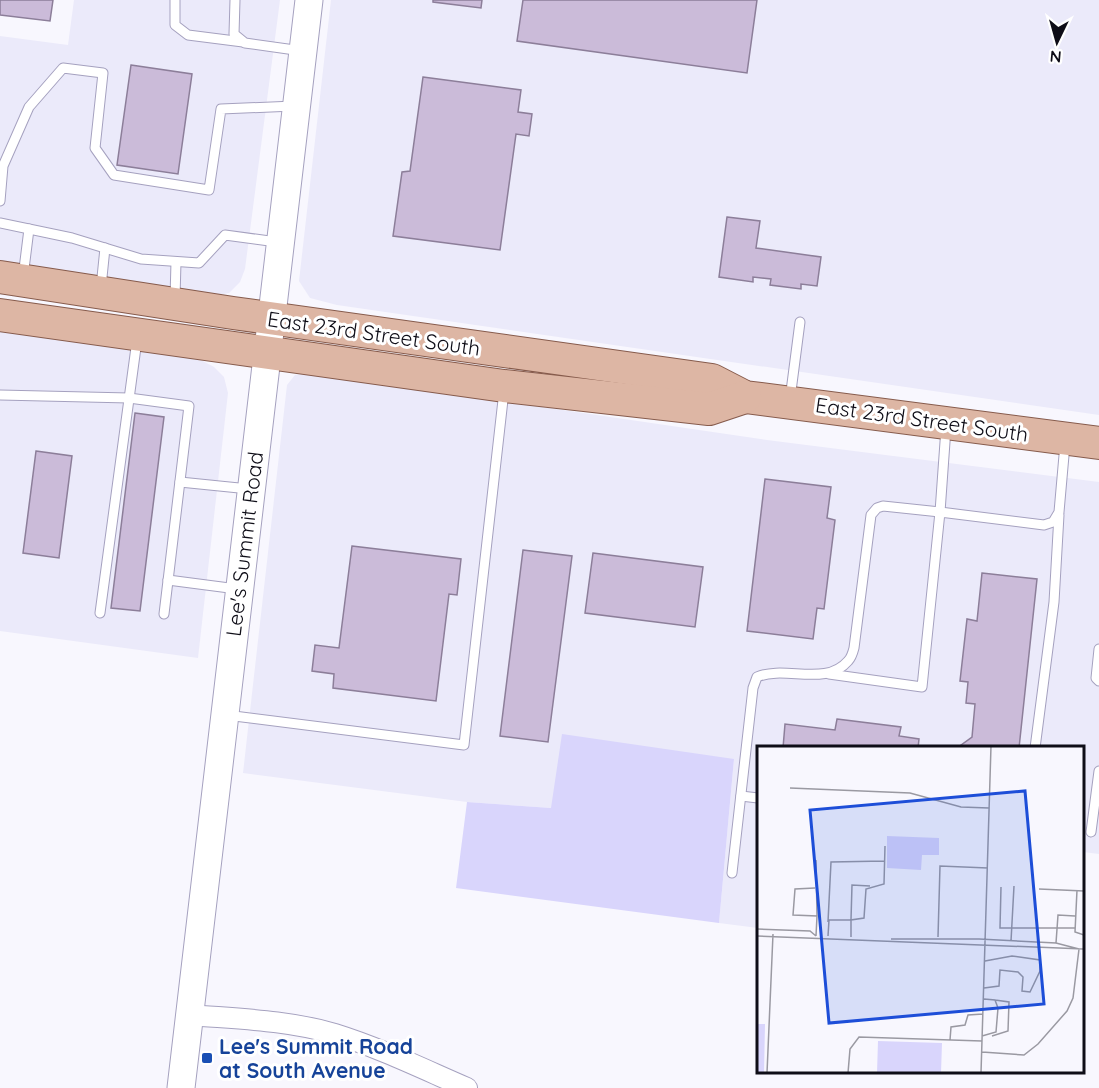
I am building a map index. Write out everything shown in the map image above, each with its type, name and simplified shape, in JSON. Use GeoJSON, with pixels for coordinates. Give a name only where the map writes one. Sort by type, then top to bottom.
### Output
{"type":"FeatureCollection","features":[{"type":"Feature","properties":{"kind":"main road","name":"Lee's Summit Road"},"geometry":{"type":"LineString","coordinates":[[181,1088],[309,0]]}},
{"type":"Feature","properties":{"kind":"main road","name":"East 23rd Street South"},"geometry":{"type":"LineString","coordinates":[[11,279],[712,380],[746,397],[1099,443]]}},
{"type":"Feature","properties":{"kind":"main road","name":"East 23rd Street South"},"geometry":{"type":"LineString","coordinates":[[0,315],[504,386],[709,409],[746,397]]}},
{"type":"Feature","properties":{"kind":"street"},"geometry":{"type":"LineString","coordinates":[[189,1015],[274,1021],[333,1034],[381,1050],[467,1088]]}},
{"type":"Feature","properties":{"kind":"lane"},"geometry":{"type":"LineString","coordinates":[[175,0],[175,25],[188,35],[302,51]]}},
{"type":"Feature","properties":{"kind":"lane"},"geometry":{"type":"LineString","coordinates":[[235,0],[234,34],[245,43]]}},
{"type":"Feature","properties":{"kind":"lane"},"geometry":{"type":"LineString","coordinates":[[0,201],[3,166],[29,107],[63,68],[103,73],[95,148],[114,175],[209,190],[221,109],[296,105]]}},
{"type":"Feature","properties":{"kind":"lane"},"geometry":{"type":"LineString","coordinates":[[0,223],[72,238],[141,259],[177,262],[199,263],[225,235],[280,242]]}},
{"type":"Feature","properties":{"kind":"lane"},"geometry":{"type":"LineString","coordinates":[[11,279],[29,229]]}},
{"type":"Feature","properties":{"kind":"lane"},"geometry":{"type":"LineString","coordinates":[[101,293],[105,248]]}},
{"type":"Feature","properties":{"kind":"lane"},"geometry":{"type":"LineString","coordinates":[[175,304],[177,262]]}},
{"type":"Feature","properties":{"kind":"lane"},"geometry":{"type":"LineString","coordinates":[[790,402],[800,322]]}},
{"type":"Feature","properties":{"kind":"lane"},"geometry":{"type":"LineString","coordinates":[[100,613],[138,335]]}},
{"type":"Feature","properties":{"kind":"lane"},"geometry":{"type":"LineString","coordinates":[[224,715],[464,745],[504,386]]}},
{"type":"Feature","properties":{"kind":"lane"},"geometry":{"type":"LineString","coordinates":[[0,395],[129,398],[189,406],[164,614]]}},
{"type":"Feature","properties":{"kind":"lane"},"geometry":{"type":"LineString","coordinates":[[732,873],[753,688],[757,677],[768,672],[829,674],[922,687],[940,512],[946,422]]}},
{"type":"Feature","properties":{"kind":"lane"},"geometry":{"type":"LineString","coordinates":[[1035,746],[1054,602],[1065,439]]}},
{"type":"Feature","properties":{"kind":"lane"},"geometry":{"type":"LineString","coordinates":[[180,482],[251,489]]}},
{"type":"Feature","properties":{"kind":"lane"},"geometry":{"type":"LineString","coordinates":[[829,674],[848,661],[854,648],[871,515],[877,508],[883,506],[1044,525],[1053,522],[1059,512]]}},
{"type":"Feature","properties":{"kind":"lane"},"geometry":{"type":"LineString","coordinates":[[168,580],[239,589]]}},
{"type":"Feature","properties":{"kind":"lane"},"geometry":{"type":"LineString","coordinates":[[1099,649],[1096,678],[1099,681]]}},
{"type":"Feature","properties":{"kind":"lane"},"geometry":{"type":"LineString","coordinates":[[1091,832],[1099,771]]}},
{"type":"Feature","properties":{"kind":"lane"},"geometry":{"type":"LineString","coordinates":[[741,796],[757,798]]}},
{"type":"Feature","properties":{"kind":"shaded area"},"geometry":{"type":"Polygon","coordinates":[[[74,0],[280,0],[245,269],[240,282],[229,293],[213,296],[0,263],[0,36],[68,45],[74,0]]]}},
{"type":"Feature","properties":{"kind":"shaded area"},"geometry":{"type":"Polygon","coordinates":[[[331,0],[1099,0],[1099,415],[337,305],[310,298],[299,281],[331,0]]]}},
{"type":"Feature","properties":{"kind":"shaded area"},"geometry":{"type":"Polygon","coordinates":[[[0,329],[199,359],[214,367],[224,377],[228,393],[198,658],[0,631],[0,329]]]}},
{"type":"Feature","properties":{"kind":"shaded area"},"geometry":{"type":"Polygon","coordinates":[[[309,373],[767,440],[1099,482],[1099,854],[1084,852],[1084,746],[757,746],[757,928],[719,923],[734,759],[551,808],[467,802],[243,773],[287,385],[295,375],[309,373]]]}},
{"type":"Feature","properties":{"kind":"shaded area"},"geometry":{"type":"Polygon","coordinates":[[[562,734],[734,759],[719,923],[456,888],[467,802],[551,808],[562,734]]]}},
{"type":"Feature","properties":{"kind":"building"},"geometry":{"type":"Polygon","coordinates":[[[0,0],[53,0],[50,21],[0,15],[0,0]]]}},
{"type":"Feature","properties":{"kind":"building"},"geometry":{"type":"Polygon","coordinates":[[[433,0],[482,0],[481,8],[433,2],[433,0]]]}},
{"type":"Feature","properties":{"kind":"building"},"geometry":{"type":"Polygon","coordinates":[[[523,0],[757,0],[747,73],[517,41],[523,0]]]}},
{"type":"Feature","properties":{"kind":"building"},"geometry":{"type":"Polygon","coordinates":[[[131,65],[192,74],[178,174],[117,165],[131,65]]]}},
{"type":"Feature","properties":{"kind":"building"},"geometry":{"type":"Polygon","coordinates":[[[423,77],[521,90],[518,112],[532,114],[529,136],[516,134],[500,250],[393,236],[402,172],[410,171],[423,77]]]}},
{"type":"Feature","properties":{"kind":"building"},"geometry":{"type":"Polygon","coordinates":[[[727,217],[760,221],[756,248],[821,257],[817,286],[801,284],[801,289],[770,285],[771,279],[753,277],[753,282],[719,277],[727,217]]]}},
{"type":"Feature","properties":{"kind":"building"},"geometry":{"type":"Polygon","coordinates":[[[135,413],[164,417],[140,611],[111,608],[135,413]]]}},
{"type":"Feature","properties":{"kind":"building"},"geometry":{"type":"Polygon","coordinates":[[[36,451],[72,456],[59,558],[23,553],[36,451]]]}},
{"type":"Feature","properties":{"kind":"building"},"geometry":{"type":"Polygon","coordinates":[[[765,479],[831,487],[827,518],[835,520],[824,609],[817,608],[813,639],[747,631],[765,479]]]}},
{"type":"Feature","properties":{"kind":"building"},"geometry":{"type":"Polygon","coordinates":[[[352,546],[461,559],[457,595],[449,594],[436,701],[333,688],[334,674],[312,671],[315,645],[339,648],[352,546]]]}},
{"type":"Feature","properties":{"kind":"building"},"geometry":{"type":"Polygon","coordinates":[[[523,550],[572,556],[548,742],[500,736],[523,550]]]}},
{"type":"Feature","properties":{"kind":"building"},"geometry":{"type":"Polygon","coordinates":[[[593,553],[703,567],[695,627],[585,613],[593,553]]]}},
{"type":"Feature","properties":{"kind":"building"},"geometry":{"type":"Polygon","coordinates":[[[982,573],[1037,579],[1019,746],[960,746],[972,737],[975,704],[966,703],[968,682],[960,681],[967,619],[977,621],[982,573]]]}},
{"type":"Feature","properties":{"kind":"building"},"geometry":{"type":"Polygon","coordinates":[[[837,719],[901,727],[899,736],[919,739],[918,746],[783,746],[785,724],[835,730],[837,719]]]}},
{"type":"Feature","properties":{"kind":"place","name":"Lee's Summit Road at South Avenue"},"geometry":{"type":"Point","coordinates":[207,1058]}}]}
